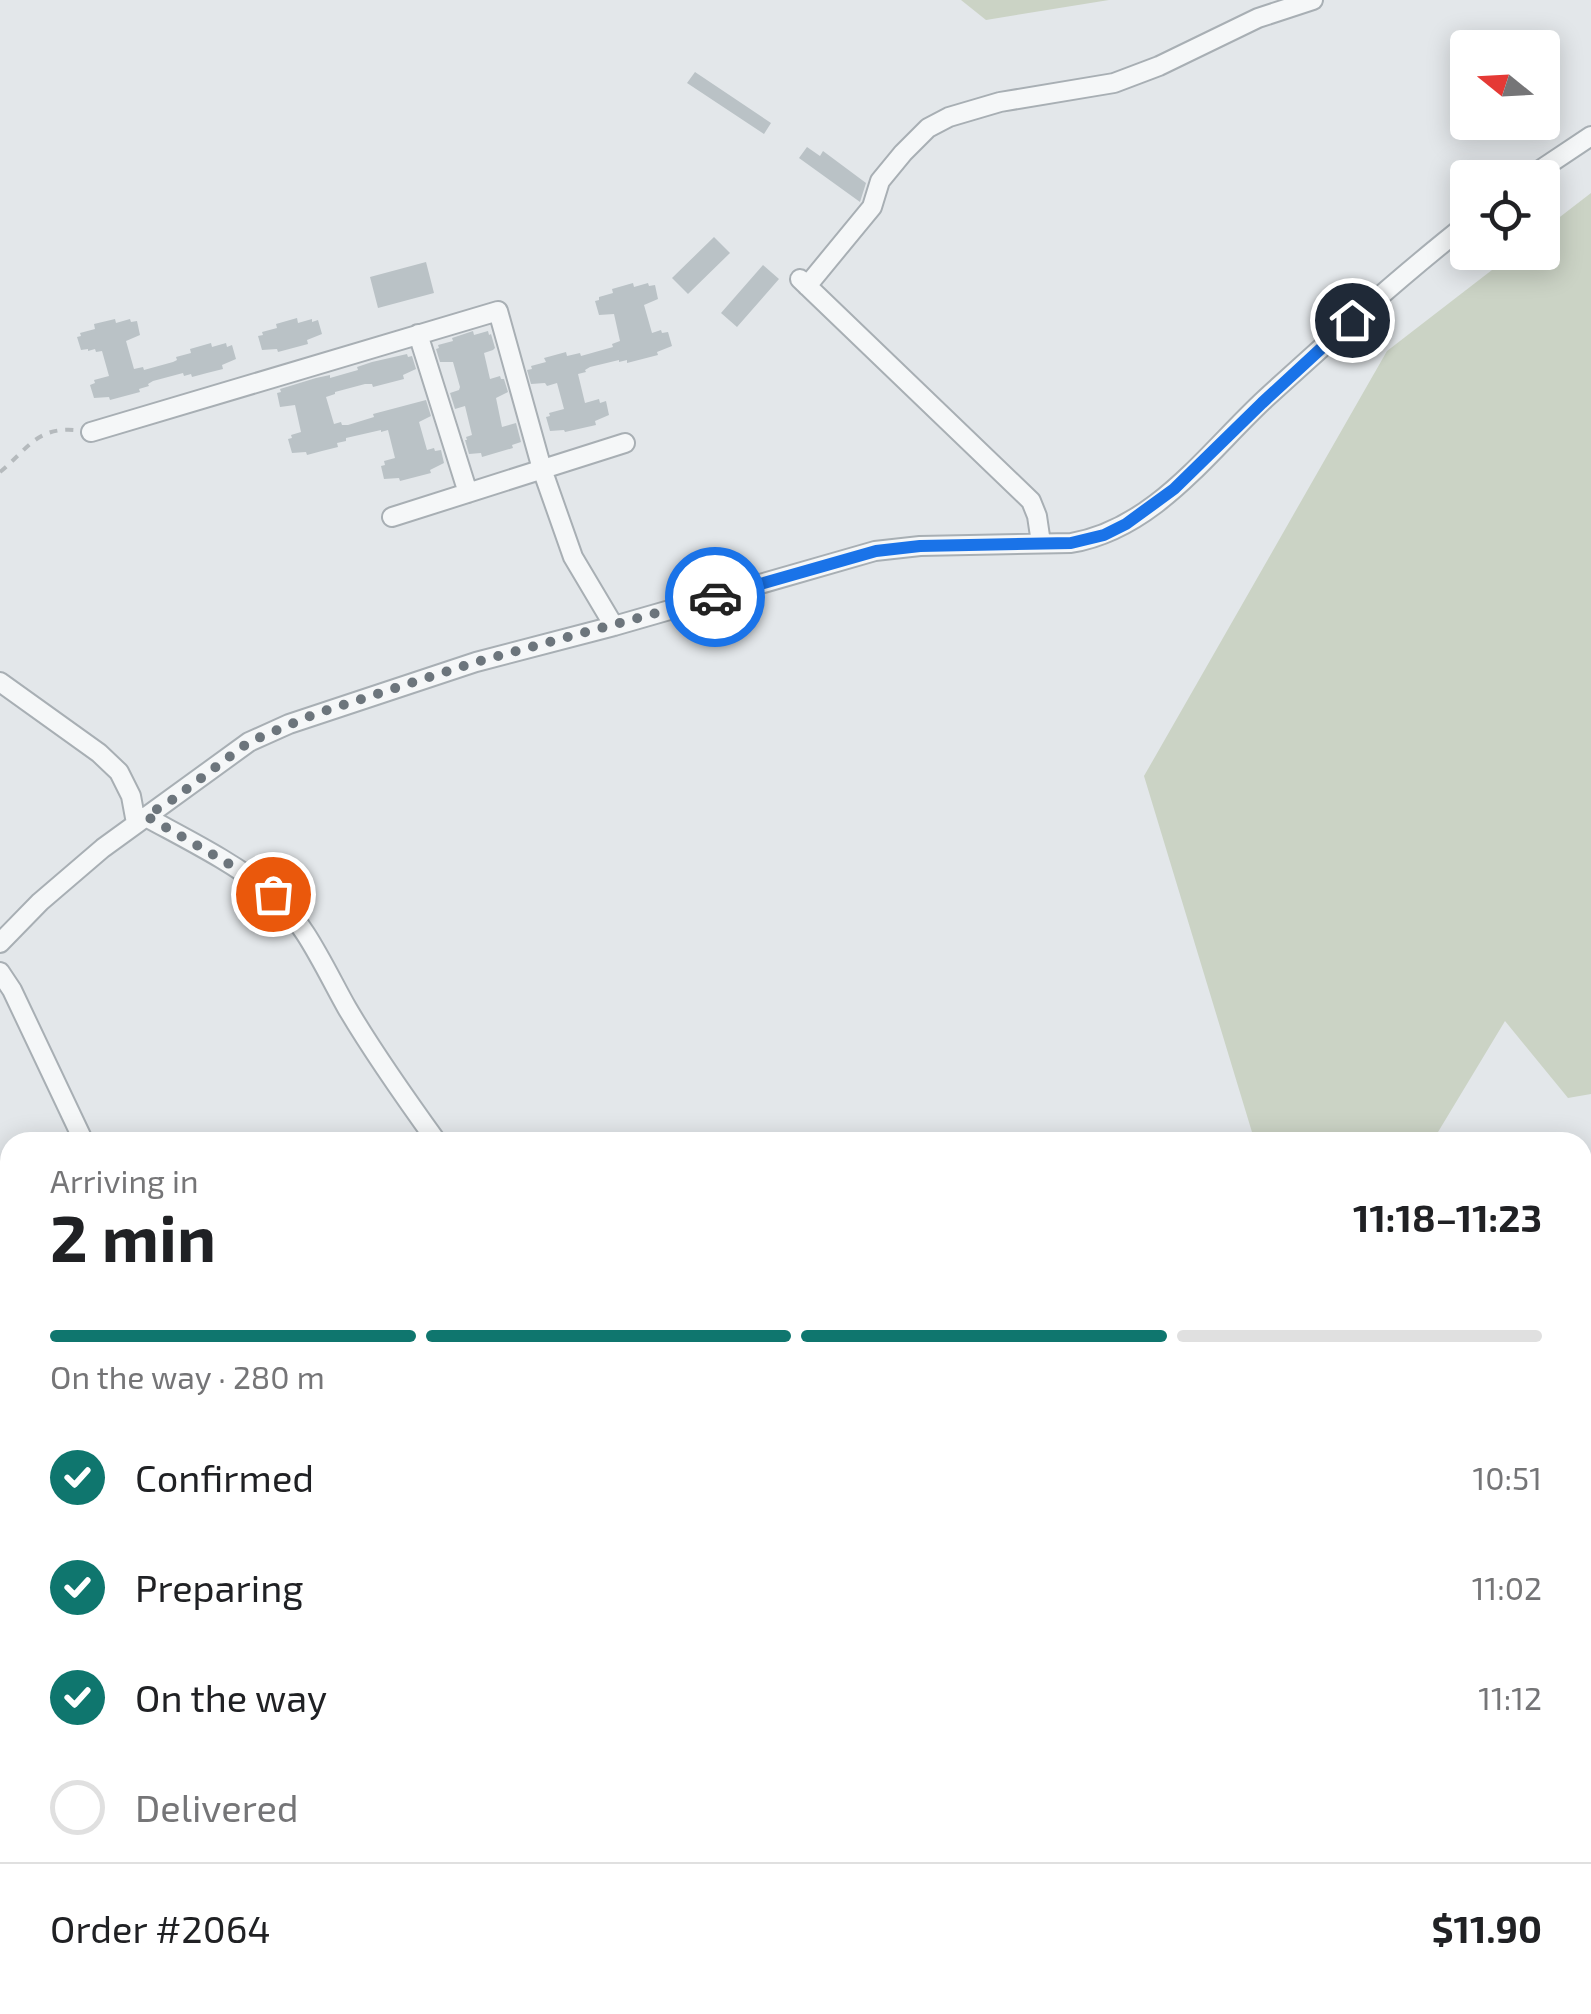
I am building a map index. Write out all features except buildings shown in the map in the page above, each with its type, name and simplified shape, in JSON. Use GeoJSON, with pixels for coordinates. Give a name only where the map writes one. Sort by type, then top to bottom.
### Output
{"type":"FeatureCollection","features":[{"type":"Feature","properties":{"kind":"street"},"geometry":{"type":"LineString","coordinates":[[1040,543],[1037,516],[1030,501],[803,282],[872,207],[880,182],[903,153],[928,128],[949,116],[1000,102],[1114,83],[1159,66],[1258,18],[1314,0]]}},
{"type":"Feature","properties":{"kind":"street"},"geometry":{"type":"LineString","coordinates":[[1555,160],[1591,136]]}},
{"type":"Feature","properties":{"kind":"street"},"geometry":{"type":"LineString","coordinates":[[0,942],[103,848],[249,742],[289,724],[476,662],[876,551],[920,546],[1071,543],[1092,540],[1126,524],[1174,489],[1352,320],[1450,238]]}},
{"type":"Feature","properties":{"kind":"street"},"geometry":{"type":"LineString","coordinates":[[91,432],[498,311],[542,470],[572,557],[614,626]]}},
{"type":"Feature","properties":{"kind":"street"},"geometry":{"type":"LineString","coordinates":[[418,334],[468,492]]}},
{"type":"Feature","properties":{"kind":"street"},"geometry":{"type":"LineString","coordinates":[[392,516],[625,443]]}},
{"type":"Feature","properties":{"kind":"street"},"geometry":{"type":"LineString","coordinates":[[0,682],[100,752],[118,772],[141,820],[226,862],[273,894],[291,914],[349,1012],[430,1132]]}},
{"type":"Feature","properties":{"kind":"street"},"geometry":{"type":"LineString","coordinates":[[0,972],[79,1132]]}},
{"type":"Feature","properties":{"kind":"path"},"geometry":{"type":"LineString","coordinates":[[0,472],[41,434],[58,429],[91,432]]}},
{"type":"Feature","properties":{"kind":"shaded area"},"geometry":{"type":"Polygon","coordinates":[[[961,0],[1109,0],[986,20],[961,0]]]}},
{"type":"Feature","properties":{"kind":"shaded area"},"geometry":{"type":"Polygon","coordinates":[[[1591,193],[1591,1094],[1568,1098],[1505,1021],[1438,1132],[1252,1132],[1144,776],[1387,351],[1492,270],[1560,270],[1560,217],[1591,193]]]}},
{"type":"Feature","properties":{"kind":"way so far"},"geometry":{"type":"LineString","coordinates":[[273,894],[146,816],[249,742],[289,724],[476,662],[715,597]]}},
{"type":"Feature","properties":{"kind":"route"},"geometry":{"type":"LineString","coordinates":[[715,597],[876,551],[920,546],[1071,543],[1104,535],[1174,489],[1352,320]]}}]}
